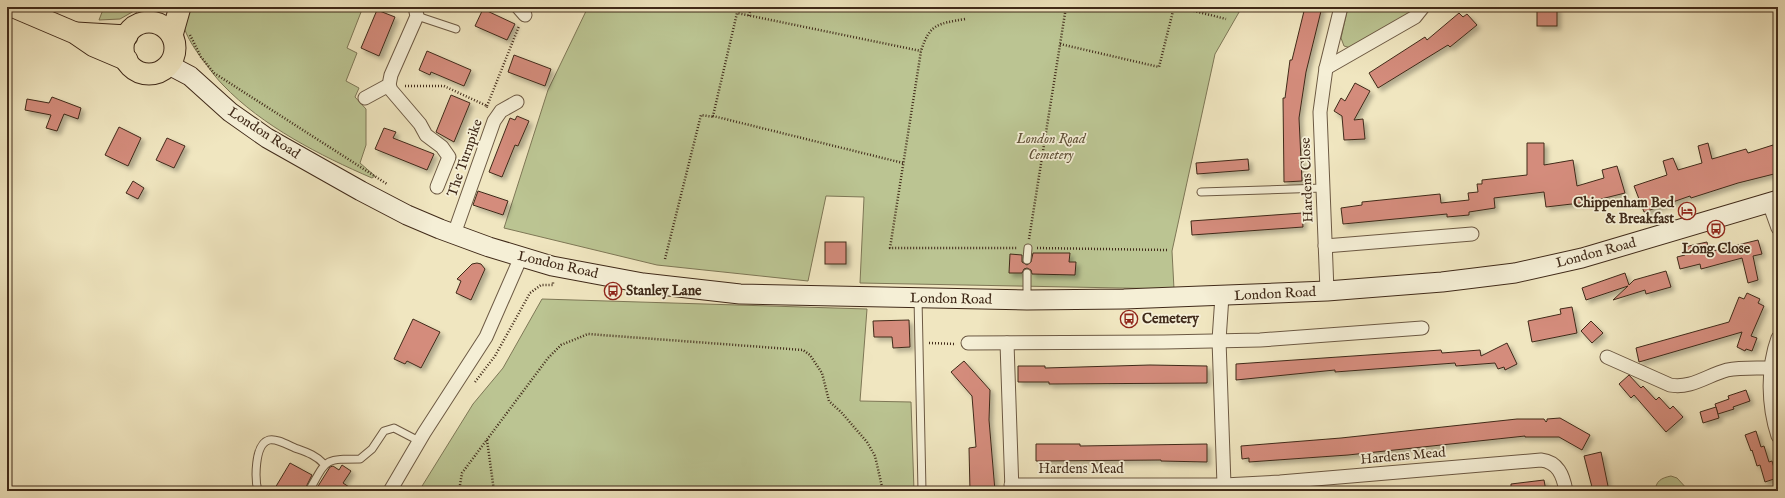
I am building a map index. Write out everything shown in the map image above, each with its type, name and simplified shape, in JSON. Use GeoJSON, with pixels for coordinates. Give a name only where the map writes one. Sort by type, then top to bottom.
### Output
{"type":"FeatureCollection","features":[{"type":"Feature","properties":{"kind":"main road"},"geometry":{"type":"LineString","coordinates":[[14,7],[75,32],[94,46],[127,60],[138,71],[146,73],[159,72],[169,64],[173,58],[181,34],[180,7]]}},
{"type":"Feature","properties":{"kind":"main road"},"geometry":{"type":"LineString","coordinates":[[127,60],[123,50],[126,36],[131,29],[145,22],[160,7]]}},
{"type":"Feature","properties":{"kind":"main road"},"geometry":{"type":"LineString","coordinates":[[145,22],[161,24],[181,34]]}},
{"type":"Feature","properties":{"kind":"main road"},"geometry":{"type":"LineString","coordinates":[[75,32],[126,36]]}},
{"type":"Feature","properties":{"kind":"street","name":"Hardens Close"},"geometry":{"type":"LineString","coordinates":[[1327,291],[1320,112],[1326,68],[1341,7]]}},
{"type":"Feature","properties":{"kind":"street"},"geometry":{"type":"LineString","coordinates":[[1326,68],[1415,17],[1422,7]]}},
{"type":"Feature","properties":{"kind":"street"},"geometry":{"type":"LineString","coordinates":[[416,12],[391,76],[389,86],[418,122],[426,135],[448,153],[449,157],[437,187]]}},
{"type":"Feature","properties":{"kind":"street","name":"London Road"},"geometry":{"type":"LineString","coordinates":[[169,64],[190,76],[230,112],[297,156],[407,215],[454,234],[520,257],[552,266],[642,283],[740,294],[809,297],[1027,300],[1222,296],[1327,291],[1442,282],[1515,273],[1582,258],[1774,202]]}},
{"type":"Feature","properties":{"kind":"street"},"geometry":{"type":"LineString","coordinates":[[365,98],[389,86]]}},
{"type":"Feature","properties":{"kind":"street","name":"The Turnpike"},"geometry":{"type":"LineString","coordinates":[[454,234],[494,121],[502,111],[517,102]]}},
{"type":"Feature","properties":{"kind":"street"},"geometry":{"type":"LineString","coordinates":[[1774,202],[1778,228]]}},
{"type":"Feature","properties":{"kind":"street"},"geometry":{"type":"LineString","coordinates":[[1325,246],[1472,234]]}},
{"type":"Feature","properties":{"kind":"street"},"geometry":{"type":"LineString","coordinates":[[390,491],[419,441],[486,337],[520,257]]}},
{"type":"Feature","properties":{"kind":"street"},"geometry":{"type":"LineString","coordinates":[[1222,296],[1219,340],[1224,485]]}},
{"type":"Feature","properties":{"kind":"street"},"geometry":{"type":"LineString","coordinates":[[968,343],[1260,340],[1422,328]]}},
{"type":"Feature","properties":{"kind":"street"},"geometry":{"type":"LineString","coordinates":[[1778,338],[1771,368],[1773,415],[1778,436]]}},
{"type":"Feature","properties":{"kind":"street","name":"Hardens Mead"},"geometry":{"type":"LineString","coordinates":[[1007,343],[1011,488],[1224,485],[1288,482],[1541,460],[1552,463],[1556,466],[1562,477],[1566,491]]}},
{"type":"Feature","properties":{"kind":"street"},"geometry":{"type":"LineString","coordinates":[[1607,357],[1677,386],[1690,384],[1729,370],[1771,368]]}},
{"type":"Feature","properties":{"kind":"lane"},"geometry":{"type":"LineString","coordinates":[[416,12],[456,29]]}},
{"type":"Feature","properties":{"kind":"lane"},"geometry":{"type":"LineString","coordinates":[[1202,192],[1323,188]]}},
{"type":"Feature","properties":{"kind":"lane"},"geometry":{"type":"LineString","coordinates":[[1027,260],[1028,248]]}},
{"type":"Feature","properties":{"kind":"lane"},"geometry":{"type":"LineString","coordinates":[[1027,273],[1027,300]]}},
{"type":"Feature","properties":{"kind":"lane"},"geometry":{"type":"LineString","coordinates":[[918,298],[922,491]]}},
{"type":"Feature","properties":{"kind":"lane"},"geometry":{"type":"LineString","coordinates":[[309,491],[324,464],[333,459],[360,459],[372,449],[384,431],[394,428],[419,441]]}},
{"type":"Feature","properties":{"kind":"lane"},"geometry":{"type":"LineString","coordinates":[[258,491],[256,482],[259,450],[262,444],[269,440],[277,441],[307,452],[318,458],[324,464]]}},
{"type":"Feature","properties":{"kind":"path"},"geometry":{"type":"LineString","coordinates":[[750,16],[751,7]]}},
{"type":"Feature","properties":{"kind":"path"},"geometry":{"type":"LineString","coordinates":[[1028,248],[1066,7]]}},
{"type":"Feature","properties":{"kind":"path"},"geometry":{"type":"LineString","coordinates":[[1060,44],[1158,67],[1174,7]]}},
{"type":"Feature","properties":{"kind":"path"},"geometry":{"type":"LineString","coordinates":[[1179,7],[1226,19]]}},
{"type":"Feature","properties":{"kind":"path"},"geometry":{"type":"LineString","coordinates":[[484,113],[519,26],[522,11]]}},
{"type":"Feature","properties":{"kind":"path"},"geometry":{"type":"LineString","coordinates":[[716,117],[713,116],[737,13],[921,51]]}},
{"type":"Feature","properties":{"kind":"path"},"geometry":{"type":"LineString","coordinates":[[965,19],[937,26],[929,31],[921,51],[890,248],[1167,250]]}},
{"type":"Feature","properties":{"kind":"path"},"geometry":{"type":"LineString","coordinates":[[181,34],[214,72],[390,187]]}},
{"type":"Feature","properties":{"kind":"path"},"geometry":{"type":"LineString","coordinates":[[389,86],[444,86],[487,106]]}},
{"type":"Feature","properties":{"kind":"path"},"geometry":{"type":"LineString","coordinates":[[665,260],[701,115],[716,117],[904,163]]}},
{"type":"Feature","properties":{"kind":"path"},"geometry":{"type":"LineString","coordinates":[[459,491],[462,473],[548,358],[561,345],[588,334],[803,350],[810,356],[822,373],[829,401],[842,412],[867,442],[875,456],[883,491]]}},
{"type":"Feature","properties":{"kind":"path"},"geometry":{"type":"LineString","coordinates":[[919,343],[968,343]]}},
{"type":"Feature","properties":{"kind":"path"},"geometry":{"type":"LineString","coordinates":[[487,440],[494,491]]}},
{"type":"Feature","properties":{"kind":"green space"},"geometry":{"type":"Polygon","coordinates":[[[104,7],[141,7],[120,19],[99,20],[104,7]]]}},
{"type":"Feature","properties":{"kind":"green space"},"geometry":{"type":"Polygon","coordinates":[[[186,7],[363,7],[347,48],[357,53],[346,81],[359,88],[355,97],[366,109],[366,145],[360,163],[375,176],[372,178],[293,139],[256,114],[239,100],[216,78],[191,43],[183,24],[183,16],[186,7]]]}},
{"type":"Feature","properties":{"kind":"green space","name":"London Road Cemetery"},"geometry":{"type":"Polygon","coordinates":[[[588,7],[962,7],[997,11],[998,7],[1242,7],[1215,54],[1172,251],[1174,289],[860,283],[864,197],[826,196],[808,281],[657,265],[504,228],[548,90],[588,7]]]}},
{"type":"Feature","properties":{"kind":"green space"},"geometry":{"type":"Polygon","coordinates":[[[1348,7],[1415,7],[1405,17],[1351,48],[1344,46],[1341,38],[1348,7]]]}},
{"type":"Feature","properties":{"kind":"green space"},"geometry":{"type":"Polygon","coordinates":[[[542,299],[867,309],[860,401],[911,402],[914,491],[419,491],[473,404],[503,368],[542,299]]]}},
{"type":"Feature","properties":{"kind":"green space"},"geometry":{"type":"Polygon","coordinates":[[[1671,476],[1677,478],[1689,491],[1655,491],[1660,480],[1671,476]]]}},
{"type":"Feature","properties":{"kind":"building"},"geometry":{"type":"Polygon","coordinates":[[[1305,7],[1322,7],[1306,72],[1299,118],[1302,181],[1284,182],[1283,98],[1285,98],[1290,60],[1292,60],[1305,7]]]}},
{"type":"Feature","properties":{"kind":"building"},"geometry":{"type":"Polygon","coordinates":[[[1537,7],[1557,7],[1557,26],[1537,26],[1537,7]]]}},
{"type":"Feature","properties":{"kind":"building"},"geometry":{"type":"Polygon","coordinates":[[[483,9],[515,24],[507,40],[475,26],[483,9]]]}},
{"type":"Feature","properties":{"kind":"building"},"geometry":{"type":"Polygon","coordinates":[[[377,10],[395,17],[379,56],[361,48],[377,10]]]}},
{"type":"Feature","properties":{"kind":"building"},"geometry":{"type":"Polygon","coordinates":[[[1459,13],[1463,17],[1467,14],[1477,25],[1450,47],[1448,45],[1378,88],[1369,73],[1425,37],[1427,40],[1459,13]]]}},
{"type":"Feature","properties":{"kind":"building"},"geometry":{"type":"Polygon","coordinates":[[[427,51],[471,70],[464,86],[431,72],[430,75],[419,70],[427,51]]]}},
{"type":"Feature","properties":{"kind":"building"},"geometry":{"type":"Polygon","coordinates":[[[514,55],[551,69],[545,86],[508,72],[514,55]]]}},
{"type":"Feature","properties":{"kind":"building"},"geometry":{"type":"Polygon","coordinates":[[[1355,83],[1370,91],[1354,120],[1363,119],[1365,139],[1344,140],[1342,116],[1334,111],[1341,98],[1345,101],[1355,83]]]}},
{"type":"Feature","properties":{"kind":"building"},"geometry":{"type":"Polygon","coordinates":[[[451,95],[470,103],[454,142],[436,132],[451,95]]]}},
{"type":"Feature","properties":{"kind":"building"},"geometry":{"type":"Polygon","coordinates":[[[52,97],[81,108],[78,119],[64,114],[57,131],[46,128],[51,115],[25,110],[27,99],[49,103],[52,97]]]}},
{"type":"Feature","properties":{"kind":"building"},"geometry":{"type":"Polygon","coordinates":[[[517,116],[529,121],[518,146],[515,145],[502,177],[489,172],[510,118],[515,120],[517,116]]]}},
{"type":"Feature","properties":{"kind":"building"},"geometry":{"type":"Polygon","coordinates":[[[119,127],[141,138],[128,166],[105,155],[119,127]]]}},
{"type":"Feature","properties":{"kind":"building"},"geometry":{"type":"Polygon","coordinates":[[[384,128],[396,132],[393,138],[434,154],[427,170],[375,149],[384,128]]]}},
{"type":"Feature","properties":{"kind":"building"},"geometry":{"type":"Polygon","coordinates":[[[167,138],[185,146],[174,168],[156,160],[167,138]]]}},
{"type":"Feature","properties":{"kind":"building"},"geometry":{"type":"Polygon","coordinates":[[[1527,143],[1544,143],[1544,165],[1573,160],[1577,186],[1604,178],[1602,170],[1617,166],[1625,193],[1589,202],[1546,207],[1544,192],[1494,198],[1495,208],[1469,212],[1469,215],[1447,217],[1447,214],[1343,224],[1341,208],[1362,205],[1362,202],[1440,194],[1441,203],[1469,200],[1468,193],[1478,192],[1477,184],[1482,184],[1482,180],[1527,175],[1527,143]]]}},
{"type":"Feature","properties":{"kind":"building"},"geometry":{"type":"Polygon","coordinates":[[[1708,143],[1712,159],[1746,149],[1748,153],[1773,145],[1775,154],[1778,153],[1778,173],[1738,183],[1691,198],[1690,196],[1644,212],[1634,186],[1667,175],[1663,161],[1673,158],[1678,170],[1702,163],[1698,146],[1708,143]]]}},
{"type":"Feature","properties":{"kind":"building"},"geometry":{"type":"Polygon","coordinates":[[[1248,159],[1249,170],[1197,174],[1196,163],[1248,159]]]}},
{"type":"Feature","properties":{"kind":"building"},"geometry":{"type":"Polygon","coordinates":[[[133,181],[144,188],[138,199],[126,193],[133,181]]]}},
{"type":"Feature","properties":{"kind":"building"},"geometry":{"type":"Polygon","coordinates":[[[478,191],[508,201],[503,215],[473,205],[478,191]]]}},
{"type":"Feature","properties":{"kind":"building"},"geometry":{"type":"Polygon","coordinates":[[[1302,213],[1303,227],[1192,235],[1191,221],[1302,213]]]}},
{"type":"Feature","properties":{"kind":"building"},"geometry":{"type":"Polygon","coordinates":[[[1758,240],[1762,254],[1753,256],[1758,280],[1748,283],[1742,258],[1701,269],[1700,264],[1680,269],[1677,257],[1685,255],[1684,247],[1707,242],[1709,252],[1758,240]]]}},
{"type":"Feature","properties":{"kind":"building"},"geometry":{"type":"Polygon","coordinates":[[[825,242],[846,242],[846,264],[825,264],[825,242]]]}},
{"type":"Feature","properties":{"kind":"building"},"geometry":{"type":"Polygon","coordinates":[[[1033,253],[1070,253],[1069,262],[1076,262],[1075,275],[1032,274],[1031,270],[1027,268],[1024,269],[1022,273],[1009,273],[1010,254],[1022,255],[1022,262],[1027,265],[1031,262],[1033,253]]]}},
{"type":"Feature","properties":{"kind":"building"},"geometry":{"type":"Polygon","coordinates":[[[472,264],[481,264],[485,269],[471,300],[456,293],[461,281],[457,279],[472,264]]]}},
{"type":"Feature","properties":{"kind":"building"},"geometry":{"type":"Polygon","coordinates":[[[1666,271],[1671,287],[1646,294],[1645,290],[1613,300],[1628,286],[1586,300],[1582,288],[1625,273],[1629,285],[1634,280],[1666,271]]]}},
{"type":"Feature","properties":{"kind":"building"},"geometry":{"type":"Polygon","coordinates":[[[1747,293],[1760,299],[1758,303],[1764,306],[1751,336],[1757,338],[1752,351],[1746,349],[1745,351],[1737,347],[1742,332],[1639,362],[1636,348],[1729,322],[1739,297],[1744,299],[1747,293]]]}},
{"type":"Feature","properties":{"kind":"building"},"geometry":{"type":"Polygon","coordinates":[[[1572,307],[1577,333],[1532,342],[1528,321],[1561,314],[1560,309],[1572,307]]]}},
{"type":"Feature","properties":{"kind":"building"},"geometry":{"type":"Polygon","coordinates":[[[413,319],[440,332],[421,368],[407,361],[405,364],[394,359],[413,319]]]}},
{"type":"Feature","properties":{"kind":"building"},"geometry":{"type":"Polygon","coordinates":[[[909,320],[910,347],[893,348],[892,337],[874,337],[873,321],[909,320]]]}},
{"type":"Feature","properties":{"kind":"building"},"geometry":{"type":"Polygon","coordinates":[[[1591,321],[1603,333],[1592,343],[1581,331],[1591,321]]]}},
{"type":"Feature","properties":{"kind":"building"},"geometry":{"type":"Polygon","coordinates":[[[1507,343],[1517,364],[1505,370],[1504,367],[1498,369],[1495,363],[1456,366],[1455,363],[1335,372],[1335,370],[1236,380],[1236,364],[1441,350],[1442,353],[1480,350],[1481,356],[1507,343]]]}},
{"type":"Feature","properties":{"kind":"building"},"geometry":{"type":"Polygon","coordinates":[[[964,361],[990,390],[989,420],[995,491],[970,491],[969,448],[976,447],[972,396],[951,372],[964,361]]]}},
{"type":"Feature","properties":{"kind":"building"},"geometry":{"type":"Polygon","coordinates":[[[1150,365],[1207,366],[1207,383],[1049,384],[1049,382],[1018,382],[1018,366],[1045,366],[1045,368],[1150,365]]]}},
{"type":"Feature","properties":{"kind":"building"},"geometry":{"type":"Polygon","coordinates":[[[1629,375],[1641,388],[1643,386],[1656,400],[1659,397],[1670,409],[1673,406],[1683,417],[1666,432],[1634,395],[1631,398],[1619,384],[1629,375]]]}},
{"type":"Feature","properties":{"kind":"building"},"geometry":{"type":"Polygon","coordinates":[[[1746,390],[1750,401],[1733,407],[1734,409],[1718,414],[1715,404],[1729,399],[1728,396],[1746,390]]]}},
{"type":"Feature","properties":{"kind":"building"},"geometry":{"type":"Polygon","coordinates":[[[1716,407],[1719,418],[1703,423],[1700,412],[1716,407]]]}},
{"type":"Feature","properties":{"kind":"building"},"geometry":{"type":"Polygon","coordinates":[[[1560,418],[1590,435],[1582,450],[1559,437],[1525,436],[1348,455],[1249,462],[1249,458],[1242,459],[1241,446],[1341,438],[1517,419],[1544,419],[1546,422],[1547,419],[1560,418]]]}},
{"type":"Feature","properties":{"kind":"building"},"geometry":{"type":"Polygon","coordinates":[[[1756,431],[1761,447],[1764,446],[1769,462],[1772,461],[1777,478],[1765,482],[1760,465],[1757,466],[1745,435],[1756,431]]]}},
{"type":"Feature","properties":{"kind":"building"},"geometry":{"type":"Polygon","coordinates":[[[1036,444],[1080,444],[1080,446],[1207,444],[1207,462],[1161,460],[1036,461],[1036,444]]]}},
{"type":"Feature","properties":{"kind":"building"},"geometry":{"type":"Polygon","coordinates":[[[1601,452],[1609,491],[1593,491],[1584,456],[1601,452]]]}},
{"type":"Feature","properties":{"kind":"building"},"geometry":{"type":"Polygon","coordinates":[[[290,463],[312,475],[304,491],[281,491],[275,488],[290,463]]]}},
{"type":"Feature","properties":{"kind":"building"},"geometry":{"type":"Polygon","coordinates":[[[342,465],[351,471],[343,483],[355,491],[315,491],[330,467],[333,466],[339,470],[342,465]]]}},
{"type":"Feature","properties":{"kind":"building"},"geometry":{"type":"Polygon","coordinates":[[[1544,480],[1546,491],[1511,491],[1511,484],[1544,480]]]}},
{"type":"Feature","properties":{"kind":"place","name":"Chippenham Bed & Breakfast"},"geometry":{"type":"Point","coordinates":[1687,211]}},
{"type":"Feature","properties":{"kind":"place","name":"Long Close"},"geometry":{"type":"Point","coordinates":[1716,229]}},
{"type":"Feature","properties":{"kind":"place","name":"Stanley Lane"},"geometry":{"type":"Point","coordinates":[613,291]}},
{"type":"Feature","properties":{"kind":"place","name":"Cemetery"},"geometry":{"type":"Point","coordinates":[1129,319]}}]}
